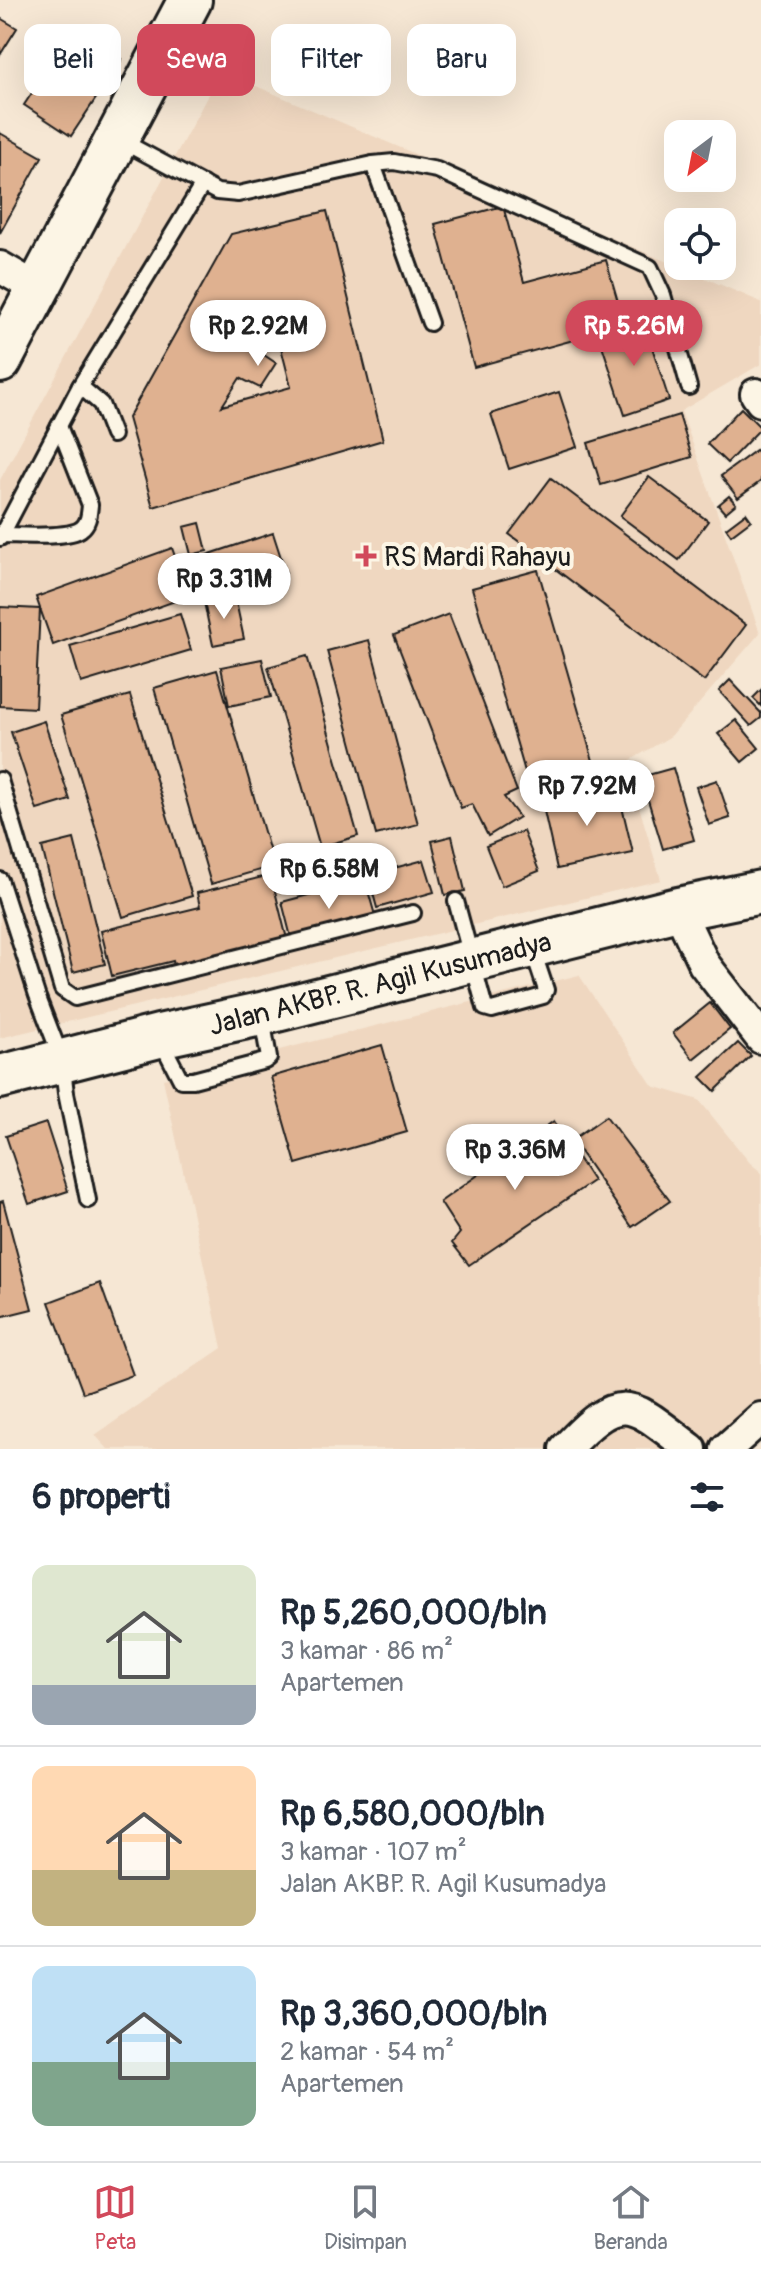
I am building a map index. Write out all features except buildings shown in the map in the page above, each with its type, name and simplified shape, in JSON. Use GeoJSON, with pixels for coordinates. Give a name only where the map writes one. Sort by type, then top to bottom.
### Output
{"type":"FeatureCollection","features":[{"type":"Feature","properties":{"kind":"main road"},"geometry":{"type":"LineString","coordinates":[[0,361],[189,0]]}},
{"type":"Feature","properties":{"kind":"main road","name":"Jalan AKBP. R. Agil Kusumadya"},"geometry":{"type":"LineString","coordinates":[[0,1077],[678,909],[761,892]]}},
{"type":"Feature","properties":{"kind":"street"},"geometry":{"type":"LineString","coordinates":[[0,267],[38,289]]}},
{"type":"Feature","properties":{"kind":"street"},"geometry":{"type":"LineString","coordinates":[[678,909],[704,964],[761,1038]]}},
{"type":"Feature","properties":{"kind":"street"},"geometry":{"type":"LineString","coordinates":[[565,1449],[598,1416],[613,1409],[629,1408],[648,1416],[691,1449]]}},
{"type":"Feature","properties":{"kind":"street"},"geometry":{"type":"LineString","coordinates":[[726,1449],[761,1418]]}},
{"type":"Feature","properties":{"kind":"lane"},"geometry":{"type":"LineString","coordinates":[[118,139],[217,192],[238,194],[373,164],[394,162],[437,170],[650,267],[663,295],[689,387]]}},
{"type":"Feature","properties":{"kind":"lane"},"geometry":{"type":"LineString","coordinates":[[373,164],[430,323]]}},
{"type":"Feature","properties":{"kind":"lane"},"geometry":{"type":"LineString","coordinates":[[1,537],[80,386],[203,184]]}},
{"type":"Feature","properties":{"kind":"lane"},"geometry":{"type":"LineString","coordinates":[[80,386],[101,404],[113,435]]}},
{"type":"Feature","properties":{"kind":"lane"},"geometry":{"type":"LineString","coordinates":[[1,537],[70,534],[83,528],[89,518],[90,505],[59,426]]}},
{"type":"Feature","properties":{"kind":"lane"},"geometry":{"type":"LineString","coordinates":[[0,780],[62,989],[79,999],[413,913]]}},
{"type":"Feature","properties":{"kind":"lane"},"geometry":{"type":"LineString","coordinates":[[0,880],[37,995],[62,1060],[88,1200]]}},
{"type":"Feature","properties":{"kind":"lane"},"geometry":{"type":"LineString","coordinates":[[456,901],[474,961]]}},
{"type":"Feature","properties":{"kind":"lane"},"geometry":{"type":"LineString","coordinates":[[37,995],[62,989]]}},
{"type":"Feature","properties":{"kind":"shaded area","name":"RS Mardi Rahayu"},"geometry":{"type":"Polygon","coordinates":[[[255,86],[271,92],[271,96],[279,96],[664,261],[664,280],[710,280],[761,302],[761,364],[681,411],[760,633],[671,736],[626,763],[661,880],[0,1038],[0,480],[207,96],[255,96],[255,86]]]}},
{"type":"Feature","properties":{"kind":"shaded area"},"geometry":{"type":"Polygon","coordinates":[[[579,975],[653,1086],[699,1100],[750,1163],[761,1172],[761,1409],[717,1449],[108,1449],[95,1435],[222,1348],[163,1079],[579,975]]]}},
{"type":"Feature","properties":{"kind":"place","name":"RS Mardi Rahayu"},"geometry":{"type":"Point","coordinates":[366,556]}}]}
